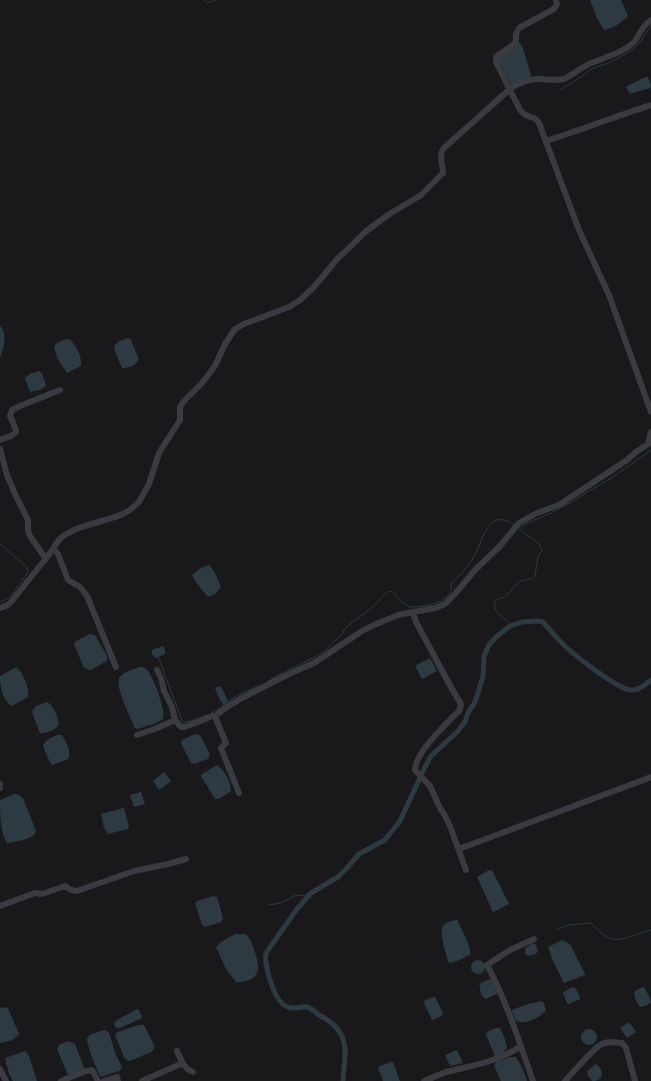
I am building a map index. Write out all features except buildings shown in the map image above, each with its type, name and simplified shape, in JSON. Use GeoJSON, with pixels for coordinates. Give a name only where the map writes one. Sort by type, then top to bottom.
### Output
{"type":"FeatureCollection","features":[{"type":"Feature","properties":{"kind":"street"},"geometry":{"type":"LineString","coordinates":[[556,0],[557,4],[554,9],[519,28],[514,44],[496,57],[496,62],[522,114],[537,120],[579,230],[609,295],[651,412]]}},
{"type":"Feature","properties":{"kind":"street"},"geometry":{"type":"LineString","coordinates":[[0,608],[11,602],[54,549],[57,542],[69,533],[123,514],[139,502],[149,484],[159,453],[180,420],[180,407],[215,366],[225,344],[235,330],[244,324],[289,307],[300,300],[314,287],[338,258],[365,232],[426,191],[443,173],[440,155],[444,148],[515,85],[539,79],[557,80],[568,77],[575,71],[618,52],[633,43],[651,20]]}},
{"type":"Feature","properties":{"kind":"street"},"geometry":{"type":"LineString","coordinates":[[546,142],[651,105]]}},
{"type":"Feature","properties":{"kind":"street"},"geometry":{"type":"LineString","coordinates":[[0,440],[16,432],[10,416],[12,410],[60,390]]}},
{"type":"Feature","properties":{"kind":"street"},"geometry":{"type":"LineString","coordinates":[[157,670],[172,707],[175,720],[181,727],[215,716],[240,699],[314,663],[362,631],[383,620],[445,604],[516,527],[537,513],[559,505],[627,460],[648,444],[651,432]]}},
{"type":"Feature","properties":{"kind":"street"},"geometry":{"type":"LineString","coordinates":[[0,449],[7,475],[28,520],[30,536],[46,559]]}},
{"type":"Feature","properties":{"kind":"street"},"geometry":{"type":"LineString","coordinates":[[54,549],[58,554],[68,580],[80,587],[86,596],[116,667]]}},
{"type":"Feature","properties":{"kind":"street"},"geometry":{"type":"LineString","coordinates":[[413,612],[416,622],[461,704],[458,712],[428,744],[415,765],[417,772],[430,786],[444,814],[466,870]]}},
{"type":"Feature","properties":{"kind":"street"},"geometry":{"type":"LineString","coordinates":[[215,716],[226,743],[221,748],[239,793]]}},
{"type":"Feature","properties":{"kind":"street"},"geometry":{"type":"LineString","coordinates":[[137,735],[175,720]]}},
{"type":"Feature","properties":{"kind":"street"},"geometry":{"type":"LineString","coordinates":[[459,849],[651,777]]}},
{"type":"Feature","properties":{"kind":"street"},"geometry":{"type":"LineString","coordinates":[[0,906],[35,893],[42,894],[65,886],[77,891],[147,867],[186,859]]}},
{"type":"Feature","properties":{"kind":"street"},"geometry":{"type":"LineString","coordinates":[[533,1081],[500,991],[487,965],[510,950],[534,939]]}},
{"type":"Feature","properties":{"kind":"street"},"geometry":{"type":"LineString","coordinates":[[565,1081],[600,1045],[616,1042],[622,1043],[626,1048],[635,1081]]}},
{"type":"Feature","properties":{"kind":"street"},"geometry":{"type":"LineString","coordinates":[[424,1081],[449,1071],[510,1054],[521,1046]]}},
{"type":"Feature","properties":{"kind":"street"},"geometry":{"type":"LineString","coordinates":[[177,1052],[182,1063],[188,1070],[193,1072]]}},
{"type":"Feature","properties":{"kind":"street"},"geometry":{"type":"LineString","coordinates":[[142,1081],[182,1063]]}},
{"type":"Feature","properties":{"kind":"street"},"geometry":{"type":"LineString","coordinates":[[0,1069],[6,1081]]}},
{"type":"Feature","properties":{"kind":"street"},"geometry":{"type":"LineString","coordinates":[[61,1081],[92,1070],[98,1081]]}},
{"type":"Feature","properties":{"kind":"street"},"geometry":{"type":"LineString","coordinates":[[104,1081],[117,1077],[118,1081]]}},
{"type":"Feature","properties":{"kind":"shaded area"},"geometry":{"type":"Polygon","coordinates":[[[590,0],[621,0],[628,16],[617,25],[604,30],[590,0]]]}},
{"type":"Feature","properties":{"kind":"shaded area"},"geometry":{"type":"Polygon","coordinates":[[[518,43],[523,48],[531,75],[530,78],[512,84],[498,60],[518,43]]]}},
{"type":"Feature","properties":{"kind":"shaded area"},"geometry":{"type":"Polygon","coordinates":[[[648,77],[651,85],[650,88],[630,94],[626,87],[648,77]]]}},
{"type":"Feature","properties":{"kind":"shaded area"},"geometry":{"type":"Polygon","coordinates":[[[0,325],[5,337],[0,358],[0,325]]]}},
{"type":"Feature","properties":{"kind":"shaded area"},"geometry":{"type":"Polygon","coordinates":[[[130,338],[139,359],[132,366],[122,368],[114,346],[122,340],[130,338]]]}},
{"type":"Feature","properties":{"kind":"shaded area"},"geometry":{"type":"Polygon","coordinates":[[[69,339],[77,348],[81,363],[81,366],[67,373],[57,358],[54,346],[69,339]]]}},
{"type":"Feature","properties":{"kind":"shaded area"},"geometry":{"type":"Polygon","coordinates":[[[39,371],[42,373],[46,385],[41,389],[30,392],[25,378],[39,371]]]}},
{"type":"Feature","properties":{"kind":"shaded area"},"geometry":{"type":"Polygon","coordinates":[[[209,565],[214,571],[221,587],[215,594],[208,597],[192,575],[209,565]]]}},
{"type":"Feature","properties":{"kind":"shaded area"},"geometry":{"type":"Polygon","coordinates":[[[90,634],[95,635],[107,656],[107,661],[90,670],[84,668],[74,644],[90,634]]]}},
{"type":"Feature","properties":{"kind":"shaded area"},"geometry":{"type":"Polygon","coordinates":[[[163,646],[165,654],[156,658],[152,654],[152,650],[163,646]]]}},
{"type":"Feature","properties":{"kind":"shaded area"},"geometry":{"type":"Polygon","coordinates":[[[430,658],[437,671],[422,679],[415,666],[430,658]]]}},
{"type":"Feature","properties":{"kind":"shaded area"},"geometry":{"type":"Polygon","coordinates":[[[16,667],[25,681],[28,697],[12,706],[4,697],[0,676],[16,667]]]}},
{"type":"Feature","properties":{"kind":"shaded area"},"geometry":{"type":"Polygon","coordinates":[[[144,667],[150,673],[161,700],[163,718],[159,722],[138,729],[135,728],[127,710],[118,682],[123,674],[144,667]]]}},
{"type":"Feature","properties":{"kind":"shaded area"},"geometry":{"type":"Polygon","coordinates":[[[220,686],[228,702],[224,705],[215,688],[220,686]]]}},
{"type":"Feature","properties":{"kind":"shaded area"},"geometry":{"type":"Polygon","coordinates":[[[47,702],[56,713],[58,724],[54,729],[41,734],[32,712],[36,706],[47,702]]]}},
{"type":"Feature","properties":{"kind":"shaded area"},"geometry":{"type":"Polygon","coordinates":[[[195,734],[200,735],[210,754],[208,759],[194,764],[191,763],[181,743],[182,740],[195,734]]]}},
{"type":"Feature","properties":{"kind":"shaded area"},"geometry":{"type":"Polygon","coordinates":[[[57,735],[62,735],[65,740],[69,749],[69,756],[68,759],[52,765],[43,745],[47,740],[57,735]]]}},
{"type":"Feature","properties":{"kind":"shaded area"},"geometry":{"type":"Polygon","coordinates":[[[217,765],[227,777],[231,791],[219,799],[215,799],[201,776],[217,765]]]}},
{"type":"Feature","properties":{"kind":"shaded area"},"geometry":{"type":"Polygon","coordinates":[[[164,772],[171,781],[159,790],[153,781],[164,772]]]}},
{"type":"Feature","properties":{"kind":"shaded area"},"geometry":{"type":"Polygon","coordinates":[[[141,792],[145,804],[134,807],[130,795],[141,792]]]}},
{"type":"Feature","properties":{"kind":"shaded area"},"geometry":{"type":"Polygon","coordinates":[[[14,794],[23,798],[36,831],[29,838],[7,843],[0,817],[0,800],[14,794]]]}},
{"type":"Feature","properties":{"kind":"shaded area"},"geometry":{"type":"Polygon","coordinates":[[[124,808],[128,829],[108,834],[104,828],[101,814],[124,808]]]}},
{"type":"Feature","properties":{"kind":"shaded area"},"geometry":{"type":"Polygon","coordinates":[[[492,870],[509,904],[493,912],[477,877],[492,870]]]}},
{"type":"Feature","properties":{"kind":"shaded area"},"geometry":{"type":"Polygon","coordinates":[[[213,896],[217,897],[223,918],[221,922],[205,927],[202,925],[195,903],[213,896]]]}},
{"type":"Feature","properties":{"kind":"shaded area"},"geometry":{"type":"Polygon","coordinates":[[[457,919],[471,954],[449,963],[443,944],[442,929],[445,924],[457,919]]]}},
{"type":"Feature","properties":{"kind":"shaded area"},"geometry":{"type":"Polygon","coordinates":[[[235,934],[246,934],[255,953],[258,964],[257,973],[248,981],[236,982],[226,969],[216,947],[235,934]]]}},
{"type":"Feature","properties":{"kind":"shaded area"},"geometry":{"type":"Polygon","coordinates":[[[562,940],[570,944],[585,974],[564,983],[548,947],[562,940]]]}},
{"type":"Feature","properties":{"kind":"shaded area"},"geometry":{"type":"Polygon","coordinates":[[[533,943],[538,951],[536,954],[527,956],[525,948],[533,943]]]}},
{"type":"Feature","properties":{"kind":"shaded area"},"geometry":{"type":"Polygon","coordinates":[[[475,960],[481,960],[485,967],[481,974],[475,974],[471,970],[471,964],[475,960]]]}},
{"type":"Feature","properties":{"kind":"shaded area"},"geometry":{"type":"Polygon","coordinates":[[[489,979],[492,980],[497,994],[486,999],[481,993],[480,984],[489,979]]]}},
{"type":"Feature","properties":{"kind":"shaded area"},"geometry":{"type":"Polygon","coordinates":[[[573,987],[578,992],[580,999],[569,1004],[563,993],[573,987]]]}},
{"type":"Feature","properties":{"kind":"shaded area"},"geometry":{"type":"Polygon","coordinates":[[[644,987],[651,1002],[641,1007],[637,1003],[634,994],[637,990],[644,987]]]}},
{"type":"Feature","properties":{"kind":"shaded area"},"geometry":{"type":"Polygon","coordinates":[[[435,997],[443,1013],[442,1016],[432,1020],[424,1001],[435,997]]]}},
{"type":"Feature","properties":{"kind":"shaded area"},"geometry":{"type":"Polygon","coordinates":[[[542,1001],[546,1010],[544,1013],[532,1020],[516,1021],[512,1010],[542,1001]]]}},
{"type":"Feature","properties":{"kind":"shaded area"},"geometry":{"type":"Polygon","coordinates":[[[6,1007],[19,1034],[11,1040],[0,1043],[0,1008],[6,1007]]]}},
{"type":"Feature","properties":{"kind":"shaded area"},"geometry":{"type":"Polygon","coordinates":[[[138,1009],[142,1018],[120,1028],[115,1026],[114,1023],[117,1020],[138,1009]]]}},
{"type":"Feature","properties":{"kind":"shaded area"},"geometry":{"type":"Polygon","coordinates":[[[629,1022],[636,1032],[627,1038],[620,1028],[629,1022]]]}},
{"type":"Feature","properties":{"kind":"shaded area"},"geometry":{"type":"Polygon","coordinates":[[[144,1025],[154,1045],[154,1049],[130,1061],[126,1060],[115,1035],[117,1032],[144,1025]]]}},
{"type":"Feature","properties":{"kind":"shaded area"},"geometry":{"type":"Polygon","coordinates":[[[500,1028],[507,1048],[502,1054],[495,1056],[486,1035],[487,1032],[500,1028]]]}},
{"type":"Feature","properties":{"kind":"shaded area"},"geometry":{"type":"Polygon","coordinates":[[[589,1029],[595,1031],[597,1037],[595,1043],[589,1045],[583,1043],[581,1037],[583,1031],[589,1029]]]}},
{"type":"Feature","properties":{"kind":"shaded area"},"geometry":{"type":"Polygon","coordinates":[[[104,1030],[109,1033],[122,1067],[121,1070],[101,1077],[92,1058],[87,1039],[89,1035],[104,1030]]]}},
{"type":"Feature","properties":{"kind":"shaded area"},"geometry":{"type":"Polygon","coordinates":[[[69,1041],[75,1044],[84,1067],[68,1075],[57,1049],[60,1044],[69,1041]]]}},
{"type":"Feature","properties":{"kind":"shaded area"},"geometry":{"type":"Polygon","coordinates":[[[457,1050],[463,1063],[450,1066],[445,1055],[457,1050]]]}},
{"type":"Feature","properties":{"kind":"shaded area"},"geometry":{"type":"Polygon","coordinates":[[[25,1051],[29,1056],[37,1081],[13,1081],[5,1058],[25,1051]]]}},
{"type":"Feature","properties":{"kind":"shaded area"},"geometry":{"type":"Polygon","coordinates":[[[516,1057],[527,1081],[501,1081],[494,1066],[496,1062],[516,1057]]]}},
{"type":"Feature","properties":{"kind":"shaded area"},"geometry":{"type":"Polygon","coordinates":[[[393,1062],[400,1081],[383,1081],[378,1067],[393,1062]]]}},
{"type":"Feature","properties":{"kind":"shaded area"},"geometry":{"type":"Polygon","coordinates":[[[596,1064],[601,1069],[602,1075],[596,1081],[592,1081],[587,1071],[596,1064]]]}},
{"type":"Feature","properties":{"kind":"waterway"},"geometry":{"type":"LineString","coordinates":[[203,0],[208,2],[217,0]]}},
{"type":"Feature","properties":{"kind":"waterway"},"geometry":{"type":"LineString","coordinates":[[561,89],[593,68],[609,63],[629,52],[637,46],[651,26]]}},
{"type":"Feature","properties":{"kind":"waterway"},"geometry":{"type":"LineString","coordinates":[[520,529],[525,524],[577,499],[613,477],[651,450]]}},
{"type":"Feature","properties":{"kind":"waterway"},"geometry":{"type":"LineString","coordinates":[[267,682],[323,652],[350,624],[373,607],[387,592],[392,591],[403,603],[410,607],[439,602],[444,599],[451,591],[451,583],[472,560],[491,523],[497,520],[505,520],[514,525]]}},
{"type":"Feature","properties":{"kind":"waterway"},"geometry":{"type":"LineString","coordinates":[[510,626],[496,611],[495,602],[509,594],[519,582],[535,576],[538,556],[542,551],[539,544],[519,529]]}},
{"type":"Feature","properties":{"kind":"waterway"},"geometry":{"type":"LineString","coordinates":[[0,544],[26,566],[28,572],[10,597],[0,602]]}},
{"type":"Feature","properties":{"kind":"waterway"},"geometry":{"type":"LineString","coordinates":[[343,1081],[345,1049],[339,1031],[310,1008],[290,1008],[278,999],[271,983],[266,953],[297,909],[311,893],[338,877],[359,854],[385,840],[400,821],[431,756],[465,722],[475,702],[483,677],[484,656],[489,645],[510,626],[522,622],[543,622],[572,652],[617,685],[625,689],[636,690],[651,680]]}},
{"type":"Feature","properties":{"kind":"waterway"},"geometry":{"type":"LineString","coordinates":[[158,656],[182,721],[191,721],[207,715]]}},
{"type":"Feature","properties":{"kind":"waterway"},"geometry":{"type":"LineString","coordinates":[[227,702],[261,685]]}},
{"type":"Feature","properties":{"kind":"waterway"},"geometry":{"type":"LineString","coordinates":[[211,713],[224,704]]}},
{"type":"Feature","properties":{"kind":"waterway"},"geometry":{"type":"LineString","coordinates":[[269,905],[281,903],[296,895],[308,897]]}},
{"type":"Feature","properties":{"kind":"waterway"},"geometry":{"type":"LineString","coordinates":[[558,929],[569,925],[590,923],[603,935],[616,939],[628,938],[651,930]]}}]}
